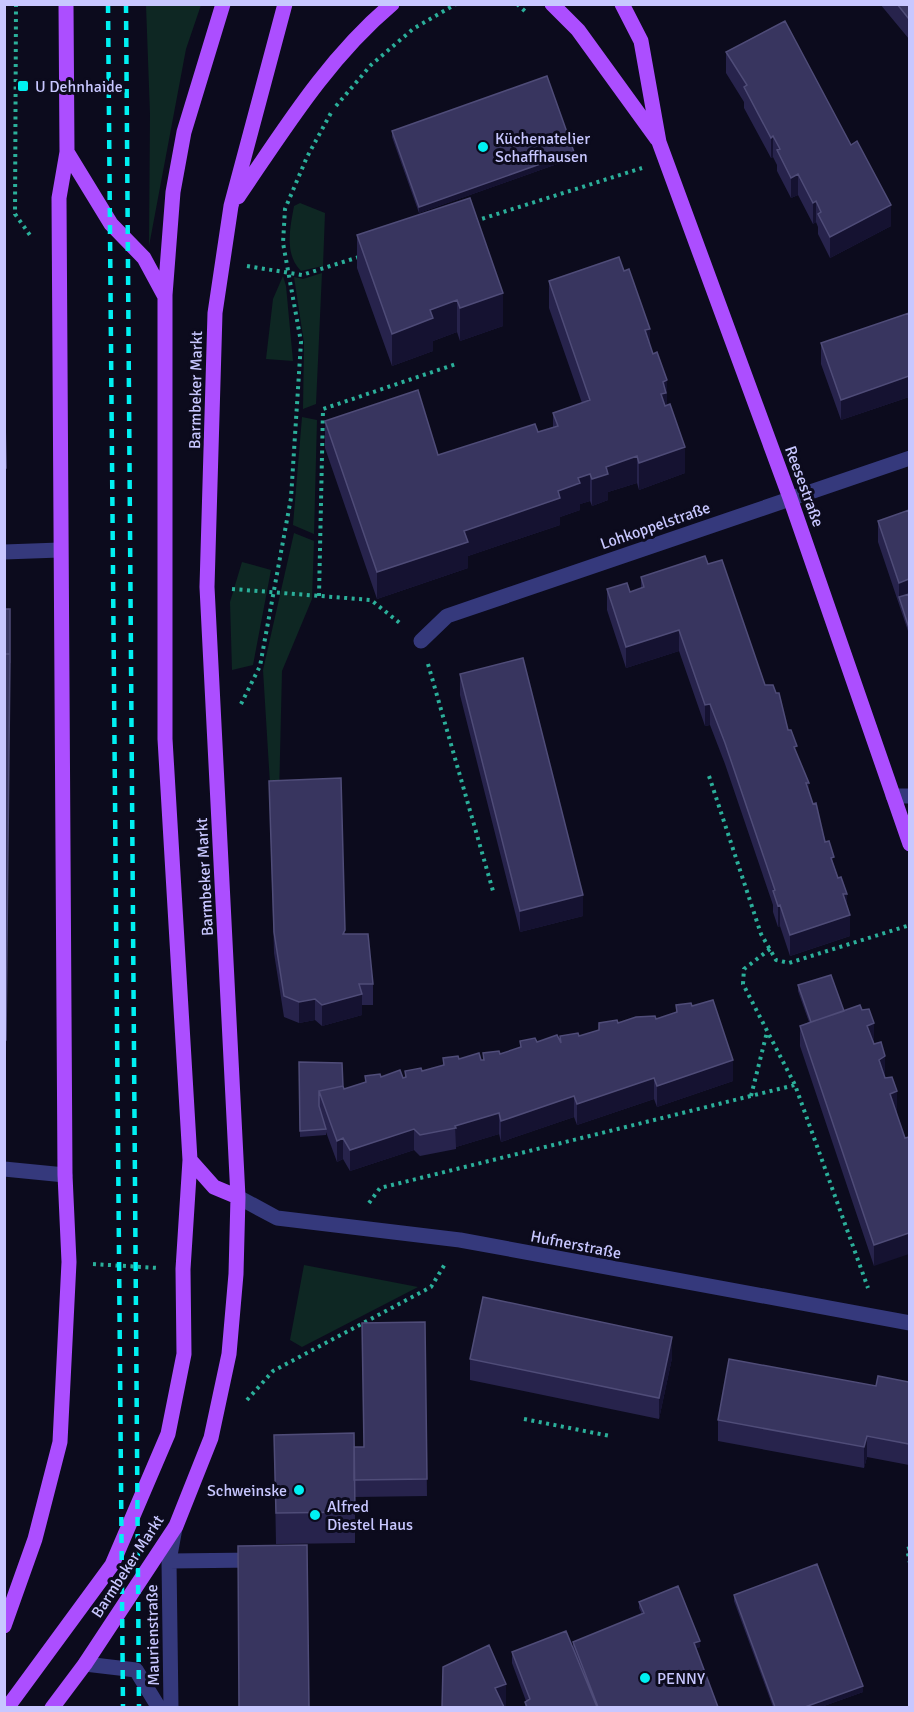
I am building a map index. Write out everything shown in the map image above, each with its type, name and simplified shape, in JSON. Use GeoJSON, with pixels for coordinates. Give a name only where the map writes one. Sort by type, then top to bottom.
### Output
{"type":"FeatureCollection","features":[{"type":"Feature","properties":{"kind":"main road"},"geometry":{"type":"LineString","coordinates":[[4,1626],[10,1602],[35,1539],[60,1442],[69,1263],[65,1175],[59,198],[67,152],[66,4]]}},
{"type":"Feature","properties":{"kind":"main road","name":"Barmbeker Markt"},"geometry":{"type":"LineString","coordinates":[[7,1707],[112,1565],[168,1434],[184,1354],[183,1269],[190,1160],[165,739],[165,296],[173,192],[184,132],[223,4]]}},
{"type":"Feature","properties":{"kind":"main road","name":"Barmbeker Markt"},"geometry":{"type":"LineString","coordinates":[[52,1707],[85,1664],[176,1526],[212,1438],[229,1354],[236,1274],[238,1197],[207,587],[215,313],[231,206],[285,4]]}},
{"type":"Feature","properties":{"kind":"main road"},"geometry":{"type":"LineString","coordinates":[[231,206],[321,76],[392,4]]}},
{"type":"Feature","properties":{"kind":"main road","name":"Reesestraße"},"geometry":{"type":"LineString","coordinates":[[552,4],[578,30],[658,142],[666,160],[790,498],[909,844]]}},
{"type":"Feature","properties":{"kind":"main road","name":"Reesestraße"},"geometry":{"type":"LineString","coordinates":[[622,4],[641,41],[658,142]]}},
{"type":"Feature","properties":{"kind":"main road"},"geometry":{"type":"LineString","coordinates":[[67,152],[111,224],[144,258],[165,296]]}},
{"type":"Feature","properties":{"kind":"main road"},"geometry":{"type":"LineString","coordinates":[[190,1160],[214,1186],[238,1197]]}},
{"type":"Feature","properties":{"kind":"street","name":"Lohkoppelstraße"},"geometry":{"type":"LineString","coordinates":[[421,641],[447,616],[909,458]]}},
{"type":"Feature","properties":{"kind":"street"},"geometry":{"type":"LineString","coordinates":[[4,552],[60,550]]}},
{"type":"Feature","properties":{"kind":"street"},"geometry":{"type":"LineString","coordinates":[[893,796],[909,796]]}},
{"type":"Feature","properties":{"kind":"street"},"geometry":{"type":"LineString","coordinates":[[4,1169],[65,1175]]}},
{"type":"Feature","properties":{"kind":"street","name":"Hufnerstraße"},"geometry":{"type":"LineString","coordinates":[[238,1197],[277,1218],[460,1240],[909,1323]]}},
{"type":"Feature","properties":{"kind":"street","name":"Maurienstraße"},"geometry":{"type":"LineString","coordinates":[[171,1707],[169,1561],[176,1526]]}},
{"type":"Feature","properties":{"kind":"street"},"geometry":{"type":"LineString","coordinates":[[169,1561],[275,1560]]}},
{"type":"Feature","properties":{"kind":"street","name":"Maurienstraße"},"geometry":{"type":"LineString","coordinates":[[85,1664],[136,1670],[159,1707]]}},
{"type":"Feature","properties":{"kind":"path"},"geometry":{"type":"LineString","coordinates":[[16,4],[15,214],[34,240]]}},
{"type":"Feature","properties":{"kind":"path"},"geometry":{"type":"LineString","coordinates":[[236,714],[260,666],[291,498],[301,342],[283,243],[285,209],[306,157],[332,111],[371,65],[413,29],[456,4]]}},
{"type":"Feature","properties":{"kind":"path"},"geometry":{"type":"LineString","coordinates":[[473,221],[666,160]]}},
{"type":"Feature","properties":{"kind":"path"},"geometry":{"type":"LineString","coordinates":[[222,262],[302,275],[370,254]]}},
{"type":"Feature","properties":{"kind":"path"},"geometry":{"type":"LineString","coordinates":[[317,596],[323,409],[456,364]]}},
{"type":"Feature","properties":{"kind":"path"},"geometry":{"type":"LineString","coordinates":[[207,587],[371,600],[421,641],[493,891]]}},
{"type":"Feature","properties":{"kind":"path"},"geometry":{"type":"LineString","coordinates":[[709,776],[761,934],[776,960],[789,963],[909,925]]}},
{"type":"Feature","properties":{"kind":"path"},"geometry":{"type":"LineString","coordinates":[[770,949],[744,969],[743,984],[795,1085],[879,1318]]}},
{"type":"Feature","properties":{"kind":"path"},"geometry":{"type":"LineString","coordinates":[[751,1096],[767,1031]]}},
{"type":"Feature","properties":{"kind":"path"},"geometry":{"type":"LineString","coordinates":[[351,1228],[380,1188],[795,1085]]}},
{"type":"Feature","properties":{"kind":"path"},"geometry":{"type":"LineString","coordinates":[[242,1405],[273,1371],[431,1287],[460,1240]]}},
{"type":"Feature","properties":{"kind":"path"},"geometry":{"type":"LineString","coordinates":[[524,1419],[610,1436]]}},
{"type":"Feature","properties":{"kind":"path"},"geometry":{"type":"LineString","coordinates":[[909,1548],[907,1549],[909,1563]]}},
{"type":"Feature","properties":{"kind":"green space"},"geometry":{"type":"Polygon","coordinates":[[[146,5],[201,5],[186,49],[149,246],[150,114],[146,5]]]}},
{"type":"Feature","properties":{"kind":"green space"},"geometry":{"type":"Polygon","coordinates":[[[300,203],[325,213],[323,266],[301,271],[290,249],[294,206],[300,203]]]}},
{"type":"Feature","properties":{"kind":"green space"},"geometry":{"type":"Polygon","coordinates":[[[322,273],[316,404],[303,409],[304,343],[294,277],[303,279],[322,273]]]}},
{"type":"Feature","properties":{"kind":"green space"},"geometry":{"type":"Polygon","coordinates":[[[283,276],[286,286],[293,361],[266,359],[273,299],[283,276]]]}},
{"type":"Feature","properties":{"kind":"green space"},"geometry":{"type":"Polygon","coordinates":[[[302,417],[317,420],[314,534],[293,525],[302,417]]]}},
{"type":"Feature","properties":{"kind":"green space"},"geometry":{"type":"Polygon","coordinates":[[[294,533],[314,541],[312,599],[282,671],[279,797],[271,800],[263,670],[294,533]]]}},
{"type":"Feature","properties":{"kind":"green space"},"geometry":{"type":"Polygon","coordinates":[[[242,562],[271,570],[253,665],[232,670],[230,602],[242,562]]]}},
{"type":"Feature","properties":{"kind":"green space"},"geometry":{"type":"Polygon","coordinates":[[[304,1265],[418,1287],[302,1347],[290,1340],[304,1265]]]}},
{"type":"Feature","properties":{"kind":"building"},"geometry":{"type":"Polygon","coordinates":[[[897,4],[909,4],[909,19],[897,4]]]}},
{"type":"Feature","properties":{"kind":"building"},"geometry":{"type":"Polygon","coordinates":[[[785,21],[851,145],[857,141],[891,205],[830,237],[818,214],[821,212],[816,201],[813,203],[798,174],[791,178],[777,150],[780,149],[773,136],[771,138],[744,87],[747,85],[726,52],[785,21]]]}},
{"type":"Feature","properties":{"kind":"building","name":"Küchenatelier Schaffhausen"},"geometry":{"type":"Polygon","coordinates":[[[547,76],[574,152],[419,207],[392,131],[547,76]]]}},
{"type":"Feature","properties":{"kind":"building"},"geometry":{"type":"Polygon","coordinates":[[[470,198],[503,293],[460,308],[457,300],[430,310],[433,318],[392,334],[357,235],[470,198]]]}},
{"type":"Feature","properties":{"kind":"building"},"geometry":{"type":"Polygon","coordinates":[[[619,257],[624,271],[629,269],[650,329],[645,330],[653,354],[657,352],[667,380],[663,382],[666,393],[661,394],[665,406],[670,404],[685,447],[639,463],[637,456],[606,467],[608,474],[592,479],[590,474],[578,478],[580,483],[558,491],[560,498],[464,531],[468,542],[377,572],[325,421],[418,390],[438,455],[535,424],[538,432],[558,426],[553,413],[590,400],[549,281],[619,257]]]}},
{"type":"Feature","properties":{"kind":"building"},"geometry":{"type":"Polygon","coordinates":[[[909,313],[909,376],[841,400],[821,343],[909,313]]]}},
{"type":"Feature","properties":{"kind":"building"},"geometry":{"type":"Polygon","coordinates":[[[4,370],[6,468],[4,468],[4,370]]]}},
{"type":"Feature","properties":{"kind":"building"},"geometry":{"type":"Polygon","coordinates":[[[909,510],[909,579],[899,583],[878,521],[909,510]]]}},
{"type":"Feature","properties":{"kind":"building"},"geometry":{"type":"Polygon","coordinates":[[[705,556],[708,564],[722,560],[765,685],[773,685],[776,693],[779,693],[788,730],[791,730],[797,746],[794,747],[809,783],[806,783],[813,804],[816,803],[825,842],[829,841],[834,857],[831,858],[847,894],[843,894],[850,915],[790,935],[780,905],[778,906],[773,891],[775,890],[725,743],[710,704],[705,705],[679,630],[626,647],[607,589],[627,583],[630,592],[644,587],[641,577],[705,556]]]}},
{"type":"Feature","properties":{"kind":"building"},"geometry":{"type":"Polygon","coordinates":[[[909,594],[909,628],[899,597],[909,594]]]}},
{"type":"Feature","properties":{"kind":"building"},"geometry":{"type":"Polygon","coordinates":[[[4,609],[10,609],[10,654],[4,654],[4,609]]]}},
{"type":"Feature","properties":{"kind":"building"},"geometry":{"type":"Polygon","coordinates":[[[4,654],[10,654],[6,1040],[4,1040],[4,654]]]}},
{"type":"Feature","properties":{"kind":"building"},"geometry":{"type":"Polygon","coordinates":[[[523,658],[583,895],[520,911],[460,674],[523,658]]]}},
{"type":"Feature","properties":{"kind":"building"},"geometry":{"type":"Polygon","coordinates":[[[341,778],[345,930],[343,934],[368,934],[373,984],[359,984],[362,994],[322,1005],[315,999],[299,1002],[284,996],[274,932],[269,781],[341,778]]]}},
{"type":"Feature","properties":{"kind":"building"},"geometry":{"type":"Polygon","coordinates":[[[831,975],[844,1011],[811,1022],[798,985],[831,975]]]}},
{"type":"Feature","properties":{"kind":"building"},"geometry":{"type":"Polygon","coordinates":[[[713,1000],[733,1060],[657,1086],[654,1078],[577,1104],[574,1096],[501,1121],[499,1113],[455,1126],[456,1128],[420,1135],[414,1129],[350,1150],[343,1138],[337,1141],[319,1091],[343,1086],[344,1089],[366,1082],[365,1076],[380,1074],[381,1077],[400,1070],[403,1078],[406,1077],[405,1071],[421,1068],[422,1071],[444,1065],[443,1058],[458,1056],[459,1059],[479,1053],[481,1060],[484,1060],[483,1053],[499,1051],[500,1054],[521,1047],[520,1041],[535,1038],[537,1042],[557,1035],[561,1043],[560,1036],[578,1033],[579,1036],[599,1030],[599,1023],[617,1020],[618,1023],[636,1017],[655,1016],[656,1019],[677,1012],[676,1005],[691,1003],[692,1006],[713,1000]]]}},
{"type":"Feature","properties":{"kind":"building"},"geometry":{"type":"Polygon","coordinates":[[[860,1005],[862,1010],[869,1009],[874,1023],[867,1026],[874,1044],[881,1042],[885,1056],[879,1060],[885,1078],[892,1077],[897,1091],[890,1094],[905,1138],[909,1137],[909,1233],[874,1245],[800,1026],[860,1005]]]}},
{"type":"Feature","properties":{"kind":"building"},"geometry":{"type":"Polygon","coordinates":[[[299,1062],[342,1063],[343,1086],[319,1091],[319,1106],[326,1129],[300,1131],[299,1062]]]}},
{"type":"Feature","properties":{"kind":"building"},"geometry":{"type":"Polygon","coordinates":[[[483,1297],[672,1337],[659,1398],[470,1359],[483,1297]]]}},
{"type":"Feature","properties":{"kind":"building"},"geometry":{"type":"Polygon","coordinates":[[[425,1322],[427,1479],[354,1480],[354,1447],[364,1447],[362,1323],[425,1322]]]}},
{"type":"Feature","properties":{"kind":"building"},"geometry":{"type":"Polygon","coordinates":[[[729,1359],[876,1386],[878,1376],[909,1382],[909,1444],[867,1436],[864,1447],[718,1420],[729,1359]]]}},
{"type":"Feature","properties":{"kind":"building","name":"Alfred Diestel Haus"},"geometry":{"type":"Polygon","coordinates":[[[354,1433],[355,1512],[276,1513],[274,1435],[354,1433]]]}},
{"type":"Feature","properties":{"kind":"building"},"geometry":{"type":"Polygon","coordinates":[[[307,1545],[309,1707],[239,1707],[238,1546],[307,1545]]]}},
{"type":"Feature","properties":{"kind":"building"},"geometry":{"type":"Polygon","coordinates":[[[817,1564],[863,1686],[805,1707],[775,1707],[734,1595],[817,1564]]]}},
{"type":"Feature","properties":{"kind":"building","name":"PENNY"},"geometry":{"type":"Polygon","coordinates":[[[678,1586],[700,1641],[694,1643],[718,1707],[598,1707],[573,1642],[644,1613],[639,1602],[678,1586]]]}},
{"type":"Feature","properties":{"kind":"building"},"geometry":{"type":"Polygon","coordinates":[[[566,1631],[597,1707],[527,1707],[525,1702],[530,1699],[512,1652],[566,1631]]]}},
{"type":"Feature","properties":{"kind":"building"},"geometry":{"type":"Polygon","coordinates":[[[489,1645],[506,1684],[495,1688],[504,1707],[442,1707],[443,1667],[489,1645]]]}},
{"type":"Feature","properties":{"kind":"railway"},"geometry":{"type":"LineString","coordinates":[[108,4],[123,1708]]}},
{"type":"Feature","properties":{"kind":"railway"},"geometry":{"type":"LineString","coordinates":[[126,4],[139,1708]]}},
{"type":"Feature","properties":{"kind":"place","name":"U Dehnhaide"},"geometry":{"type":"Point","coordinates":[23,86]}},
{"type":"Feature","properties":{"kind":"place","name":"Küchenatelier Schaffhausen"},"geometry":{"type":"Point","coordinates":[483,147]}},
{"type":"Feature","properties":{"kind":"place","name":"Schweinske"},"geometry":{"type":"Point","coordinates":[299,1490]}},
{"type":"Feature","properties":{"kind":"place","name":"Alfred Diestel Haus"},"geometry":{"type":"Point","coordinates":[315,1515]}},
{"type":"Feature","properties":{"kind":"place","name":"PENNY"},"geometry":{"type":"Point","coordinates":[645,1678]}}]}
